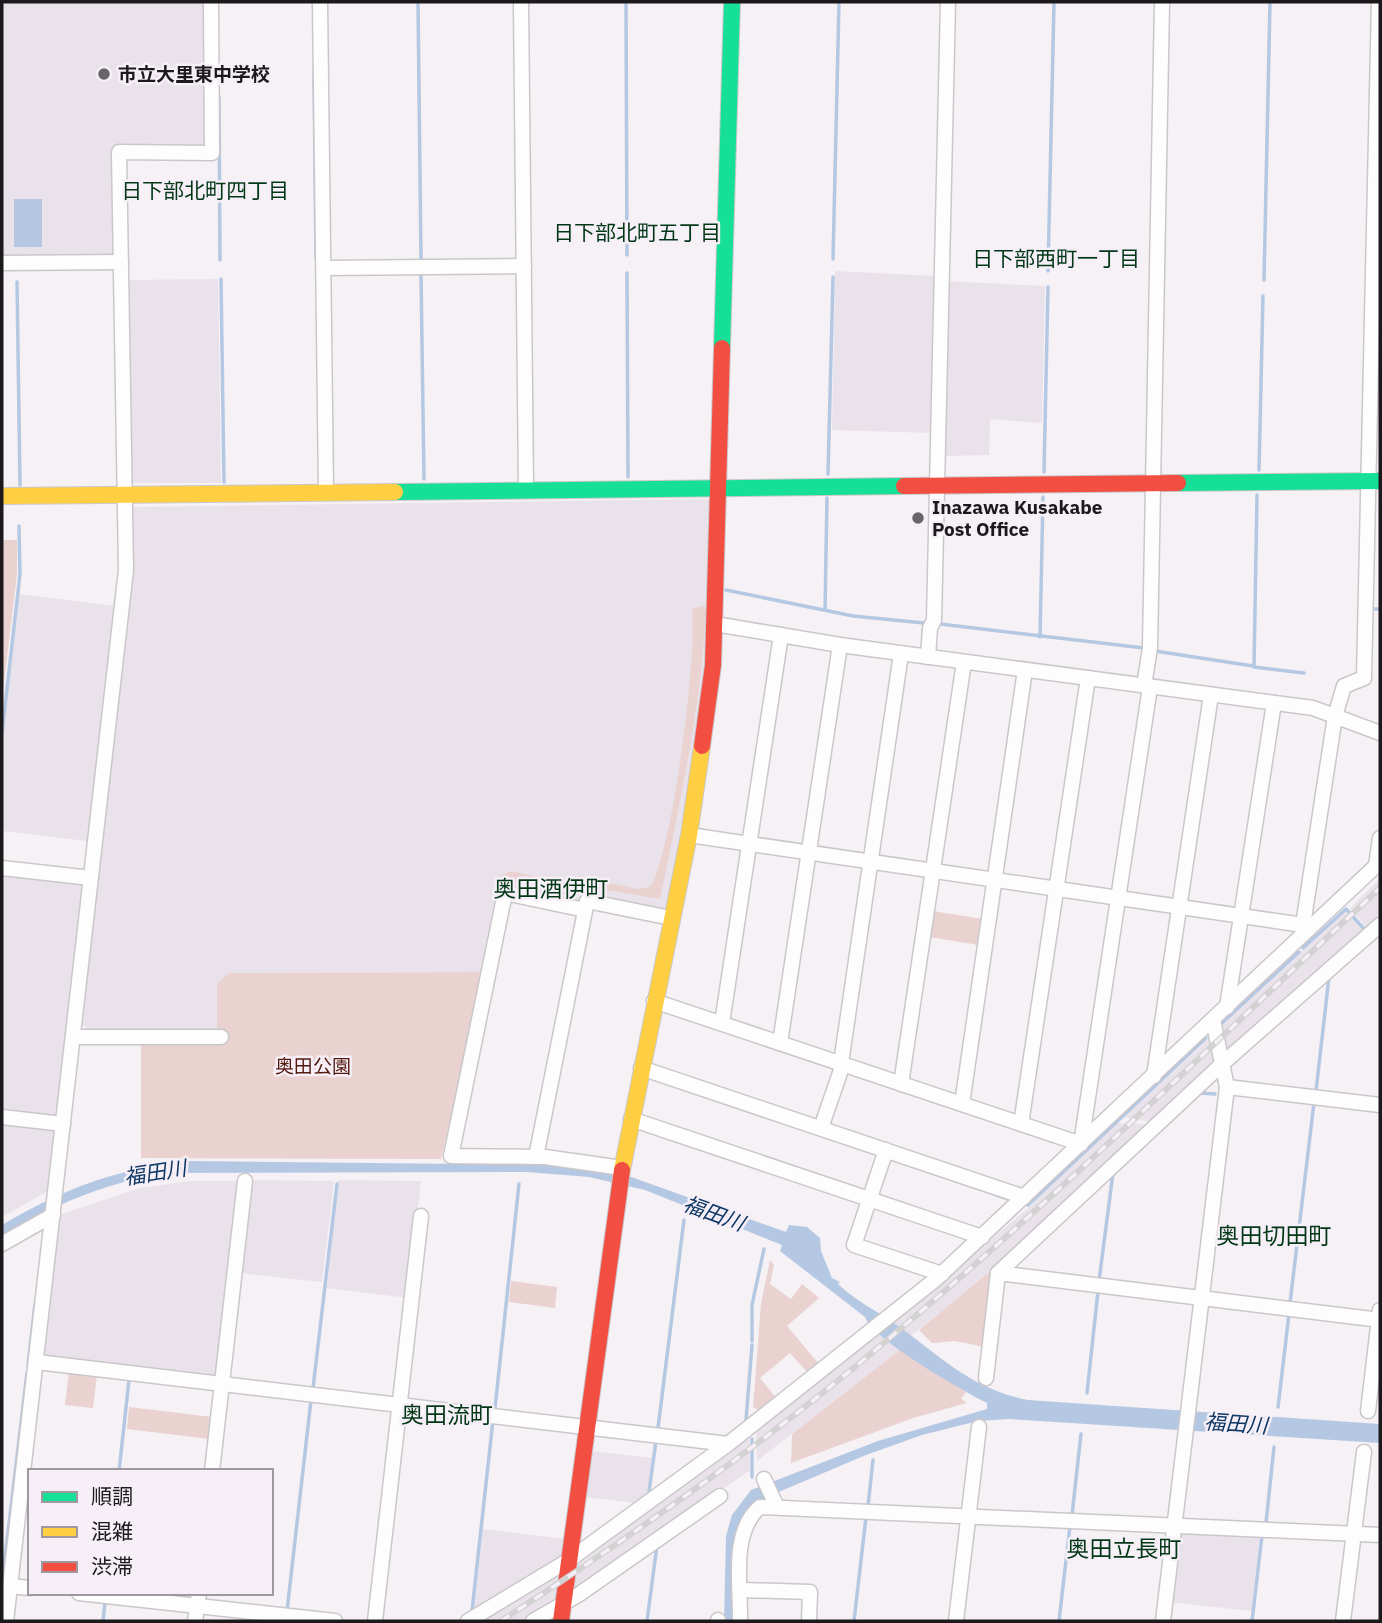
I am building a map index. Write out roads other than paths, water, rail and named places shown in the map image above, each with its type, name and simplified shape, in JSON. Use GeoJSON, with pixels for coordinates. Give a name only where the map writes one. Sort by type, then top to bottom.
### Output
{"type":"FeatureCollection","features":[{"type":"Feature","properties":{"kind":"street"},"geometry":{"type":"LineString","coordinates":[[6,1621],[7,1586],[37,1362],[126,570],[119,152],[212,153],[211,2]]}},
{"type":"Feature","properties":{"kind":"street"},"geometry":{"type":"LineString","coordinates":[[320,2],[326,492]]}},
{"type":"Feature","properties":{"kind":"street"},"geometry":{"type":"LineString","coordinates":[[521,2],[526,490]]}},
{"type":"Feature","properties":{"kind":"street"},"geometry":{"type":"LineString","coordinates":[[561,1621],[618,1188],[689,835],[713,665],[732,2]]}},
{"type":"Feature","properties":{"kind":"street"},"geometry":{"type":"LineString","coordinates":[[928,657],[930,628],[934,620],[947,2]]}},
{"type":"Feature","properties":{"kind":"street"},"geometry":{"type":"LineString","coordinates":[[1081,1144],[1118,898],[1150,648],[1162,2]]}},
{"type":"Feature","properties":{"kind":"street"},"geometry":{"type":"LineString","coordinates":[[1364,678],[1374,481],[1378,2]]}},
{"type":"Feature","properties":{"kind":"street"},"geometry":{"type":"LineString","coordinates":[[2,263],[121,262]]}},
{"type":"Feature","properties":{"kind":"street"},"geometry":{"type":"LineString","coordinates":[[324,268],[524,266]]}},
{"type":"Feature","properties":{"kind":"street"},"geometry":{"type":"LineString","coordinates":[[2,496],[720,486],[1374,481]]}},
{"type":"Feature","properties":{"kind":"street"},"geometry":{"type":"LineString","coordinates":[[715,624],[901,654],[1313,708],[1380,733]]}},
{"type":"Feature","properties":{"kind":"street"},"geometry":{"type":"LineString","coordinates":[[722,1023],[781,635]]}},
{"type":"Feature","properties":{"kind":"street"},"geometry":{"type":"LineString","coordinates":[[780,1043],[840,645]]}},
{"type":"Feature","properties":{"kind":"street"},"geometry":{"type":"LineString","coordinates":[[821,1128],[842,1064],[901,654]]}},
{"type":"Feature","properties":{"kind":"street"},"geometry":{"type":"LineString","coordinates":[[901,1084],[964,662]]}},
{"type":"Feature","properties":{"kind":"street"},"geometry":{"type":"LineString","coordinates":[[962,1104],[1025,670]]}},
{"type":"Feature","properties":{"kind":"street"},"geometry":{"type":"LineString","coordinates":[[1021,1124],[1088,678]]}},
{"type":"Feature","properties":{"kind":"street"},"geometry":{"type":"LineString","coordinates":[[1306,928],[1335,716],[1344,685],[1364,678],[1380,678]]}},
{"type":"Feature","properties":{"kind":"street"},"geometry":{"type":"LineString","coordinates":[[1154,1076],[1211,695]]}},
{"type":"Feature","properties":{"kind":"street"},"geometry":{"type":"LineString","coordinates":[[1227,1007],[1274,703]]}},
{"type":"Feature","properties":{"kind":"street"},"geometry":{"type":"LineString","coordinates":[[689,835],[1243,916],[1306,928]]}},
{"type":"Feature","properties":{"kind":"street"},"geometry":{"type":"LineString","coordinates":[[468,1621],[569,1560],[728,1444],[942,1274],[1227,1007],[1306,928],[1378,864],[1380,838]]}},
{"type":"Feature","properties":{"kind":"street"},"geometry":{"type":"LineString","coordinates":[[2,868],[91,878]]}},
{"type":"Feature","properties":{"kind":"street"},"geometry":{"type":"LineString","coordinates":[[585,910],[505,893],[451,1156],[536,1157],[622,1168]]}},
{"type":"Feature","properties":{"kind":"street"},"geometry":{"type":"LineString","coordinates":[[536,1157],[587,901],[671,918]]}},
{"type":"Feature","properties":{"kind":"street"},"geometry":{"type":"LineString","coordinates":[[986,1378],[998,1273],[1222,1064],[1380,925]]}},
{"type":"Feature","properties":{"kind":"street"},"geometry":{"type":"LineString","coordinates":[[654,1000],[1081,1144]]}},
{"type":"Feature","properties":{"kind":"street"},"geometry":{"type":"LineString","coordinates":[[1163,1621],[1227,1087],[1213,1020]]}},
{"type":"Feature","properties":{"kind":"street"},"geometry":{"type":"LineString","coordinates":[[73,1037],[221,1037]]}},
{"type":"Feature","properties":{"kind":"street"},"geometry":{"type":"LineString","coordinates":[[641,1068],[1024,1197]]}},
{"type":"Feature","properties":{"kind":"street"},"geometry":{"type":"LineString","coordinates":[[1227,1087],[1380,1105]]}},
{"type":"Feature","properties":{"kind":"street"},"geometry":{"type":"LineString","coordinates":[[2,1117],[63,1124]]}},
{"type":"Feature","properties":{"kind":"street"},"geometry":{"type":"LineString","coordinates":[[631,1119],[982,1237]]}},
{"type":"Feature","properties":{"kind":"street"},"geometry":{"type":"LineString","coordinates":[[886,1150],[854,1245],[942,1274]]}},
{"type":"Feature","properties":{"kind":"street"},"geometry":{"type":"LineString","coordinates":[[212,1469],[245,1181]]}},
{"type":"Feature","properties":{"kind":"street"},"geometry":{"type":"LineString","coordinates":[[2,1244],[53,1213]]}},
{"type":"Feature","properties":{"kind":"street"},"geometry":{"type":"LineString","coordinates":[[376,1621],[421,1216]]}},
{"type":"Feature","properties":{"kind":"street"},"geometry":{"type":"LineString","coordinates":[[998,1273],[1201,1298],[1380,1316],[1368,1412]]}},
{"type":"Feature","properties":{"kind":"street"},"geometry":{"type":"LineString","coordinates":[[37,1362],[587,1425],[728,1444]]}},
{"type":"Feature","properties":{"kind":"street"},"geometry":{"type":"LineString","coordinates":[[956,1621],[979,1427]]}},
{"type":"Feature","properties":{"kind":"street"},"geometry":{"type":"LineString","coordinates":[[1343,1621],[1364,1452]]}},
{"type":"Feature","properties":{"kind":"street"},"geometry":{"type":"LineString","coordinates":[[740,1621],[741,1540],[749,1516],[760,1507],[769,1491],[969,1515],[1380,1535]]}},
{"type":"Feature","properties":{"kind":"street"},"geometry":{"type":"LineString","coordinates":[[533,1621],[720,1496]]}},
{"type":"Feature","properties":{"kind":"street"},"geometry":{"type":"LineString","coordinates":[[7,1586],[28,1588]]}},
{"type":"Feature","properties":{"kind":"street"},"geometry":{"type":"LineString","coordinates":[[741,1590],[810,1592],[809,1621]]}},
{"type":"Feature","properties":{"kind":"street"},"geometry":{"type":"LineString","coordinates":[[96,1595],[335,1621]]}},
{"type":"Feature","properties":{"kind":"water"},"geometry":{"type":"Polygon","coordinates":[[[14,199],[42,199],[42,247],[14,247],[14,199]]]}},
{"type":"Feature","properties":{"kind":"water","name":"福田川"},"geometry":{"type":"Polygon","coordinates":[[[191,1161],[562,1165],[623,1174],[690,1198],[691,1195],[693,1199],[786,1232],[789,1225],[807,1227],[820,1238],[821,1251],[832,1278],[840,1282],[838,1284],[847,1292],[969,1377],[1006,1394],[1028,1400],[1380,1424],[1380,1443],[1009,1419],[978,1421],[922,1435],[866,1455],[755,1502],[736,1531],[734,1621],[724,1621],[726,1536],[732,1515],[751,1490],[878,1441],[987,1409],[987,1403],[900,1351],[871,1327],[865,1317],[780,1251],[782,1245],[645,1190],[589,1177],[527,1172],[162,1173],[119,1183],[79,1197],[2,1235],[2,1225],[70,1190],[139,1169],[191,1161]]]}},
{"type":"Feature","properties":{"kind":"waterway"},"geometry":{"type":"LineString","coordinates":[[418,2],[421,260]]}},
{"type":"Feature","properties":{"kind":"waterway"},"geometry":{"type":"LineString","coordinates":[[626,2],[627,255]]}},
{"type":"Feature","properties":{"kind":"waterway"},"geometry":{"type":"LineString","coordinates":[[833,259],[839,2]]}},
{"type":"Feature","properties":{"kind":"waterway"},"geometry":{"type":"LineString","coordinates":[[1048,271],[1054,2]]}},
{"type":"Feature","properties":{"kind":"waterway"},"geometry":{"type":"LineString","coordinates":[[1264,280],[1270,2]]}},
{"type":"Feature","properties":{"kind":"waterway"},"geometry":{"type":"LineString","coordinates":[[314,71],[316,257]]}},
{"type":"Feature","properties":{"kind":"waterway"},"geometry":{"type":"LineString","coordinates":[[219,97],[220,260]]}},
{"type":"Feature","properties":{"kind":"waterway"},"geometry":{"type":"LineString","coordinates":[[627,273],[628,477]]}},
{"type":"Feature","properties":{"kind":"waterway"},"geometry":{"type":"LineString","coordinates":[[421,275],[424,479]]}},
{"type":"Feature","properties":{"kind":"waterway"},"geometry":{"type":"LineString","coordinates":[[828,474],[833,277]]}},
{"type":"Feature","properties":{"kind":"waterway"},"geometry":{"type":"LineString","coordinates":[[221,279],[224,482]]}},
{"type":"Feature","properties":{"kind":"waterway"},"geometry":{"type":"LineString","coordinates":[[17,282],[20,485]]}},
{"type":"Feature","properties":{"kind":"waterway"},"geometry":{"type":"LineString","coordinates":[[1044,472],[1048,287]]}},
{"type":"Feature","properties":{"kind":"waterway"},"geometry":{"type":"LineString","coordinates":[[1259,470],[1263,296]]}},
{"type":"Feature","properties":{"kind":"waterway"},"geometry":{"type":"LineString","coordinates":[[1257,495],[1254,667],[1304,673]]}},
{"type":"Feature","properties":{"kind":"waterway"},"geometry":{"type":"LineString","coordinates":[[1040,637],[1043,497]]}},
{"type":"Feature","properties":{"kind":"waterway"},"geometry":{"type":"LineString","coordinates":[[825,610],[827,498]]}},
{"type":"Feature","properties":{"kind":"waterway"},"geometry":{"type":"LineString","coordinates":[[2,733],[20,574],[19,526]]}},
{"type":"Feature","properties":{"kind":"waterway"},"geometry":{"type":"LineString","coordinates":[[726,590],[853,616],[924,623]]}},
{"type":"Feature","properties":{"kind":"waterway"},"geometry":{"type":"LineString","coordinates":[[1370,609],[1380,609]]}},
{"type":"Feature","properties":{"kind":"waterway"},"geometry":{"type":"LineString","coordinates":[[940,624],[1144,648]]}},
{"type":"Feature","properties":{"kind":"waterway"},"geometry":{"type":"LineString","coordinates":[[1155,651],[1253,666]]}},
{"type":"Feature","properties":{"kind":"waterway"},"geometry":{"type":"LineString","coordinates":[[1303,948],[1346,909],[1365,930],[1367,928]]}},
{"type":"Feature","properties":{"kind":"waterway"},"geometry":{"type":"LineString","coordinates":[[1220,1025],[1299,952]]}},
{"type":"Feature","properties":{"kind":"waterway"},"geometry":{"type":"LineString","coordinates":[[1316,1091],[1329,977]]}},
{"type":"Feature","properties":{"kind":"waterway"},"geometry":{"type":"LineString","coordinates":[[1028,1205],[1206,1038]]}},
{"type":"Feature","properties":{"kind":"waterway"},"geometry":{"type":"LineString","coordinates":[[1200,1093],[1215,1094]]}},
{"type":"Feature","properties":{"kind":"waterway"},"geometry":{"type":"LineString","coordinates":[[1290,1303],[1314,1103]]}},
{"type":"Feature","properties":{"kind":"waterway"},"geometry":{"type":"LineString","coordinates":[[1099,1281],[1113,1173]]}},
{"type":"Feature","properties":{"kind":"waterway"},"geometry":{"type":"LineString","coordinates":[[313,1388],[337,1184]]}},
{"type":"Feature","properties":{"kind":"waterway"},"geometry":{"type":"LineString","coordinates":[[495,1408],[519,1184]]}},
{"type":"Feature","properties":{"kind":"waterway"},"geometry":{"type":"LineString","coordinates":[[997,1195],[1011,1200]]}},
{"type":"Feature","properties":{"kind":"waterway","name":"福田川"},"geometry":{"type":"LineString","coordinates":[[658,1428],[684,1220]]}},
{"type":"Feature","properties":{"kind":"waterway"},"geometry":{"type":"LineString","coordinates":[[752,1341],[752,1305],[764,1249]]}},
{"type":"Feature","properties":{"kind":"waterway"},"geometry":{"type":"LineString","coordinates":[[1087,1393],[1098,1291]]}},
{"type":"Feature","properties":{"kind":"waterway"},"geometry":{"type":"LineString","coordinates":[[28,1365],[35,1304]]}},
{"type":"Feature","properties":{"kind":"waterway"},"geometry":{"type":"LineString","coordinates":[[1278,1407],[1289,1314]]}},
{"type":"Feature","properties":{"kind":"waterway"},"geometry":{"type":"LineString","coordinates":[[746,1420],[752,1345]]}},
{"type":"Feature","properties":{"kind":"waterway"},"geometry":{"type":"LineString","coordinates":[[2,1582],[27,1373]]}},
{"type":"Feature","properties":{"kind":"waterway"},"geometry":{"type":"LineString","coordinates":[[119,1469],[129,1380]]}},
{"type":"Feature","properties":{"kind":"waterway"},"geometry":{"type":"LineString","coordinates":[[287,1611],[311,1400]]}},
{"type":"Feature","properties":{"kind":"waterway"},"geometry":{"type":"LineString","coordinates":[[472,1611],[493,1420]]}},
{"type":"Feature","properties":{"kind":"waterway"},"geometry":{"type":"LineString","coordinates":[[1072,1515],[1081,1434]]}},
{"type":"Feature","properties":{"kind":"waterway"},"geometry":{"type":"LineString","coordinates":[[752,1439],[752,1477]]}},
{"type":"Feature","properties":{"kind":"waterway"},"geometry":{"type":"LineString","coordinates":[[649,1492],[656,1441]]}},
{"type":"Feature","properties":{"kind":"waterway"},"geometry":{"type":"LineString","coordinates":[[1266,1523],[1274,1447]]}},
{"type":"Feature","properties":{"kind":"waterway"},"geometry":{"type":"LineString","coordinates":[[868,1506],[873,1460]]}},
{"type":"Feature","properties":{"kind":"waterway"},"geometry":{"type":"LineString","coordinates":[[854,1621],[866,1517]]}},
{"type":"Feature","properties":{"kind":"waterway"},"geometry":{"type":"LineString","coordinates":[[1059,1621],[1070,1526]]}},
{"type":"Feature","properties":{"kind":"waterway"},"geometry":{"type":"LineString","coordinates":[[1252,1621],[1262,1535]]}},
{"type":"Feature","properties":{"kind":"waterway"},"geometry":{"type":"LineString","coordinates":[[647,1621],[657,1545]]}},
{"type":"Feature","properties":{"kind":"waterway"},"geometry":{"type":"LineString","coordinates":[[103,1621],[105,1603]]}},
{"type":"Feature","properties":{"kind":"railway"},"geometry":{"type":"LineString","coordinates":[[501,1621],[708,1480],[857,1365],[1026,1219],[1380,888]]}},
{"type":"Feature","properties":{"kind":"place","name":"市立大里東中学校"},"geometry":{"type":"Point","coordinates":[104,74]}},
{"type":"Feature","properties":{"kind":"place","name":"Inazawa Kusakabe Post Office"},"geometry":{"type":"Point","coordinates":[918,518]}},
{"type":"Feature","properties":{"kind":"district","name":"日下部北町四丁目"},"geometry":{"type":"Point","coordinates":[205,190]}},
{"type":"Feature","properties":{"kind":"district","name":"日下部北町五丁目"},"geometry":{"type":"Point","coordinates":[637,232]}},
{"type":"Feature","properties":{"kind":"district","name":"日下部西町一丁目"},"geometry":{"type":"Point","coordinates":[1056,258]}},
{"type":"Feature","properties":{"kind":"district","name":"奥田酒伊町"},"geometry":{"type":"Point","coordinates":[551,888]}},
{"type":"Feature","properties":{"kind":"district","name":"奥田切田町"},"geometry":{"type":"Point","coordinates":[1274,1235]}},
{"type":"Feature","properties":{"kind":"district","name":"奥田流町"},"geometry":{"type":"Point","coordinates":[447,1414]}},
{"type":"Feature","properties":{"kind":"district","name":"奥田立長町"},"geometry":{"type":"Point","coordinates":[1124,1548]}},
{"type":"Feature","properties":{"kind":"park label","name":"奥田公園"},"geometry":{"type":"Point","coordinates":[313,1066]}}]}
